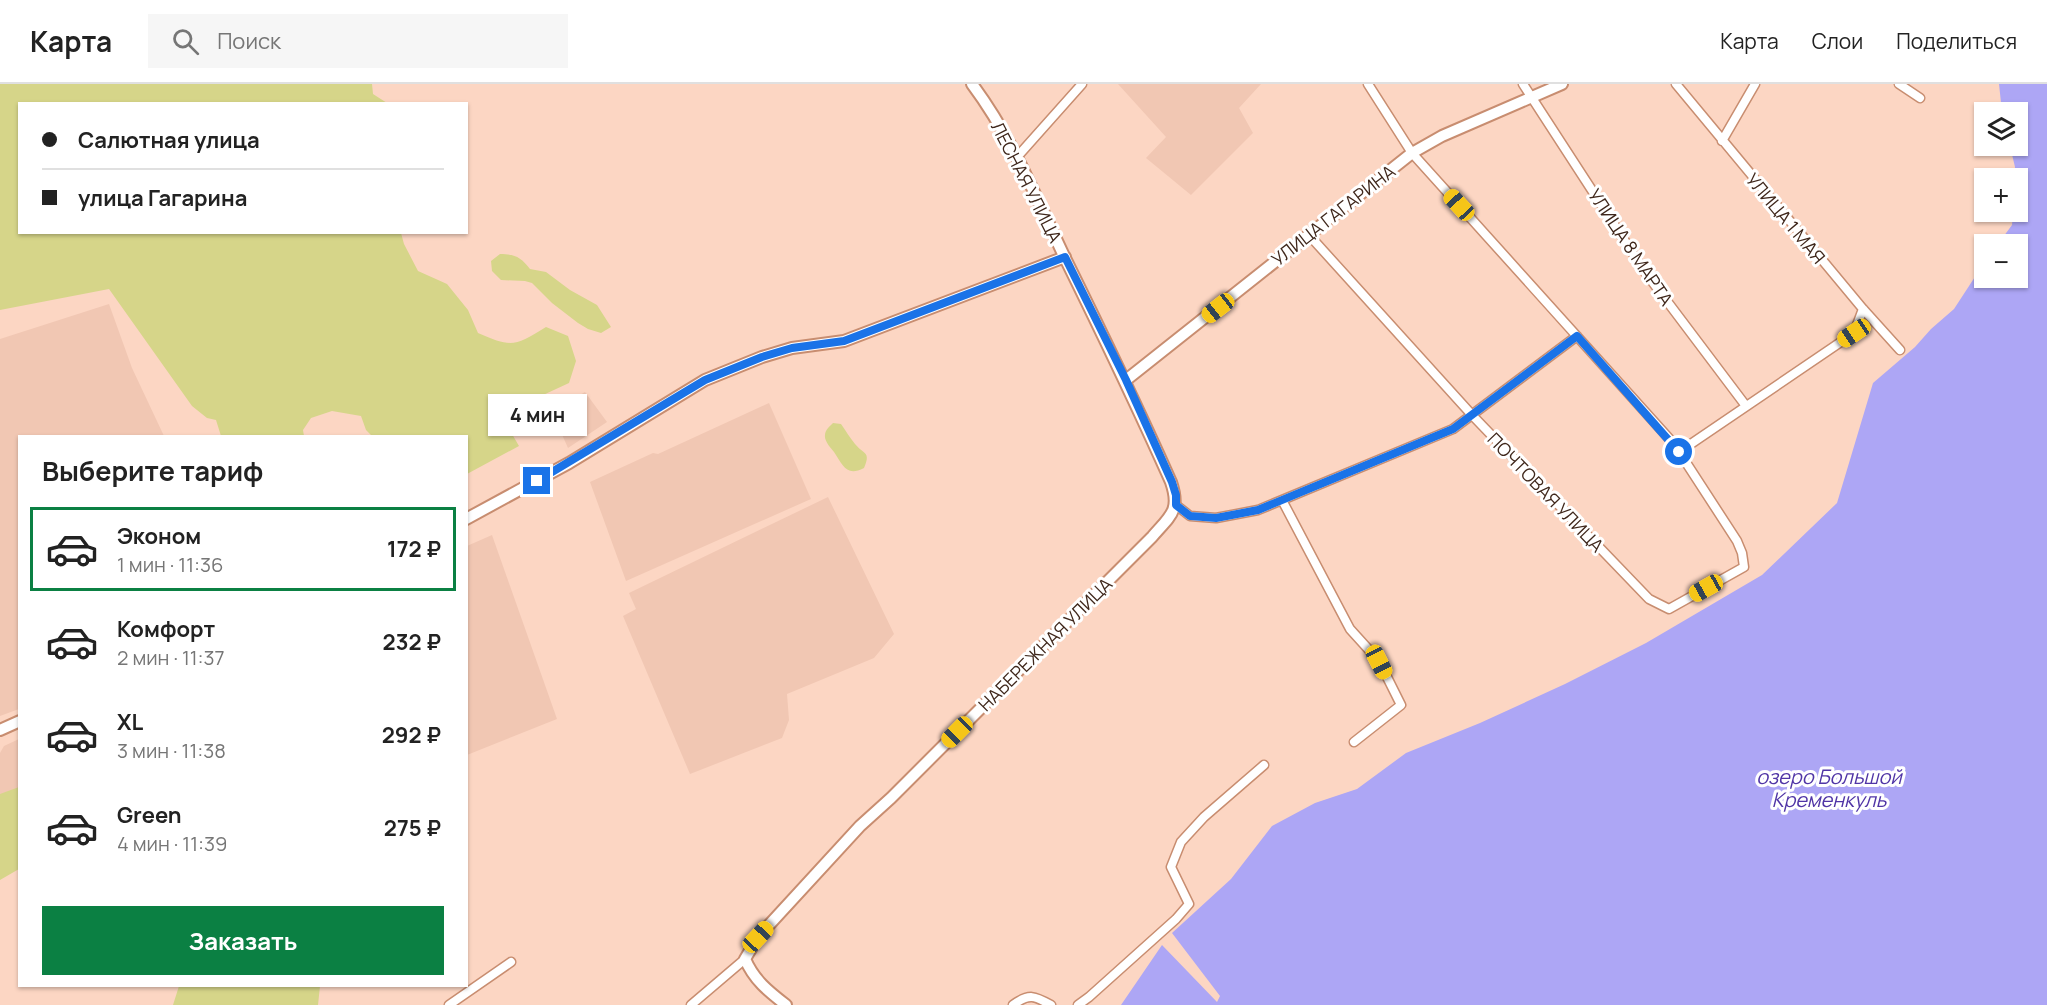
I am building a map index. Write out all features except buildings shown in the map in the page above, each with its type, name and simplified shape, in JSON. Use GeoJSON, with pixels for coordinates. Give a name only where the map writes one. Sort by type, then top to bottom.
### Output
{"type":"FeatureCollection","features":[{"type":"Feature","properties":{"kind":"street","name":"ЛЕСНАЯ УЛИЦА"},"geometry":{"type":"LineString","coordinates":[[972,84],[988,105],[1017,157],[1126,380]]}},
{"type":"Feature","properties":{"kind":"street"},"geometry":{"type":"LineString","coordinates":[[1017,157],[1082,84]]}},
{"type":"Feature","properties":{"kind":"street"},"geometry":{"type":"LineString","coordinates":[[1368,84],[1412,153],[1679,452],[1854,333],[1863,309]]}},
{"type":"Feature","properties":{"kind":"street","name":"УЛИЦА 8 МАРТА"},"geometry":{"type":"LineString","coordinates":[[1523,84],[1645,272],[1746,406]]}},
{"type":"Feature","properties":{"kind":"street","name":"УЛИЦА ГАГАРИНА"},"geometry":{"type":"LineString","coordinates":[[1126,380],[1412,153],[1442,136],[1562,84]]}},
{"type":"Feature","properties":{"kind":"street","name":"УЛИЦА 1 МАЯ"},"geometry":{"type":"LineString","coordinates":[[1676,84],[1899,350]]}},
{"type":"Feature","properties":{"kind":"street"},"geometry":{"type":"LineString","coordinates":[[1722,141],[1755,84]]}},
{"type":"Feature","properties":{"kind":"street"},"geometry":{"type":"LineString","coordinates":[[1899,84],[1920,98]]}},
{"type":"Feature","properties":{"kind":"street","name":"ПОЧТОВАЯ УЛИЦА"},"geometry":{"type":"LineString","coordinates":[[1310,234],[1472,415],[1649,599],[1669,609],[1744,567],[1737,541],[1679,452]]}},
{"type":"Feature","properties":{"kind":"street"},"geometry":{"type":"LineString","coordinates":[[468,518],[569,463],[705,380],[762,357],[792,348],[844,341],[1065,257]]}},
{"type":"Feature","properties":{"kind":"street"},"geometry":{"type":"LineString","coordinates":[[1126,380],[1172,482],[1176,505],[1190,516],[1216,518],[1258,510],[1453,429],[1577,336]]}},
{"type":"Feature","properties":{"kind":"street"},"geometry":{"type":"LineString","coordinates":[[1282,500],[1350,629],[1379,662],[1401,705],[1354,742]]}},
{"type":"Feature","properties":{"kind":"street","name":"НАБЕРЕЖНАЯ УЛИЦА"},"geometry":{"type":"LineString","coordinates":[[746,963],[758,937],[860,826],[891,798],[1152,537],[1176,505]]}},
{"type":"Feature","properties":{"kind":"street"},"geometry":{"type":"LineString","coordinates":[[0,730],[18,722]]}},
{"type":"Feature","properties":{"kind":"street"},"geometry":{"type":"LineString","coordinates":[[1078,1005],[1089,998],[1176,919],[1189,904],[1171,867],[1181,842],[1204,817],[1264,765]]}},
{"type":"Feature","properties":{"kind":"street"},"geometry":{"type":"LineString","coordinates":[[449,1005],[511,962]]}},
{"type":"Feature","properties":{"kind":"street"},"geometry":{"type":"LineString","coordinates":[[691,1005],[746,963],[759,984],[786,1005]]}},
{"type":"Feature","properties":{"kind":"street"},"geometry":{"type":"LineString","coordinates":[[1013,1005],[1030,996],[1037,997],[1051,1005]]}},
{"type":"Feature","properties":{"kind":"shaded area"},"geometry":{"type":"Polygon","coordinates":[[[0,84],[372,84],[373,94],[385,102],[18,102],[18,234],[401,234],[418,271],[447,284],[468,310],[478,333],[506,343],[513,343],[546,327],[568,336],[576,361],[569,383],[528,402],[512,434],[519,446],[468,473],[468,435],[371,435],[366,430],[361,416],[332,411],[311,418],[303,430],[304,435],[221,435],[216,420],[207,418],[192,406],[109,289],[0,310],[0,84]]]}},
{"type":"Feature","properties":{"kind":"shaded area"},"geometry":{"type":"Polygon","coordinates":[[[1118,84],[1261,84],[1239,108],[1253,133],[1191,195],[1146,158],[1166,137],[1118,84]]]}},
{"type":"Feature","properties":{"kind":"shaded area"},"geometry":{"type":"Polygon","coordinates":[[[500,254],[514,256],[521,259],[530,269],[546,272],[570,290],[597,305],[611,327],[601,333],[588,329],[552,303],[532,283],[501,280],[492,271],[491,261],[500,254]]]}},
{"type":"Feature","properties":{"kind":"shaded area"},"geometry":{"type":"Polygon","coordinates":[[[109,304],[132,368],[164,435],[18,435],[18,709],[0,716],[0,339],[109,304]]]}},
{"type":"Feature","properties":{"kind":"shaded area"},"geometry":{"type":"Polygon","coordinates":[[[585,392],[607,422],[568,448],[552,412],[585,392]]]}},
{"type":"Feature","properties":{"kind":"shaded area"},"geometry":{"type":"Polygon","coordinates":[[[769,403],[811,499],[626,581],[590,482],[653,453],[658,454],[769,403]]]}},
{"type":"Feature","properties":{"kind":"shaded area"},"geometry":{"type":"Polygon","coordinates":[[[833,423],[841,424],[855,444],[866,454],[864,468],[853,471],[846,468],[828,444],[825,433],[833,423]]]}},
{"type":"Feature","properties":{"kind":"shaded area"},"geometry":{"type":"Polygon","coordinates":[[[828,497],[894,634],[874,658],[787,694],[789,720],[782,738],[690,774],[623,616],[636,609],[629,593],[828,497]]]}},
{"type":"Feature","properties":{"kind":"shaded area"},"geometry":{"type":"Polygon","coordinates":[[[492,535],[557,719],[468,755],[468,546],[492,535]]]}},
{"type":"Feature","properties":{"kind":"shaded area"},"geometry":{"type":"Polygon","coordinates":[[[18,739],[18,789],[0,797],[0,753],[4,746],[18,739]]]}},
{"type":"Feature","properties":{"kind":"shaded area"},"geometry":{"type":"Polygon","coordinates":[[[18,787],[18,870],[0,880],[0,794],[18,787]]]}},
{"type":"Feature","properties":{"kind":"shaded area"},"geometry":{"type":"Polygon","coordinates":[[[179,987],[320,987],[318,1005],[173,1005],[179,987]]]}},
{"type":"Feature","properties":{"kind":"water","name":"озеро Большой Кременкуль"},"geometry":{"type":"Polygon","coordinates":[[[1999,84],[2047,84],[2047,1005],[1121,1005],[1162,945],[1217,1002],[1220,996],[1172,933],[1231,879],[1272,826],[1315,803],[1357,789],[1406,753],[1480,723],[1646,643],[1762,575],[1837,503],[1873,383],[1954,309],[1974,278],[1974,288],[2028,288],[2028,234],[2005,234],[2012,222],[2028,222],[2028,168],[2015,168],[2012,156],[2028,156],[2028,102],[2001,102],[1999,84]]]}},
{"type":"Feature","properties":{"kind":"route"},"geometry":{"type":"LineString","coordinates":[[537,481],[705,380],[762,357],[792,348],[844,341],[1065,257],[1126,380],[1172,482],[1176,505],[1190,516],[1216,518],[1258,510],[1453,429],[1577,336],[1679,452]]}}]}
